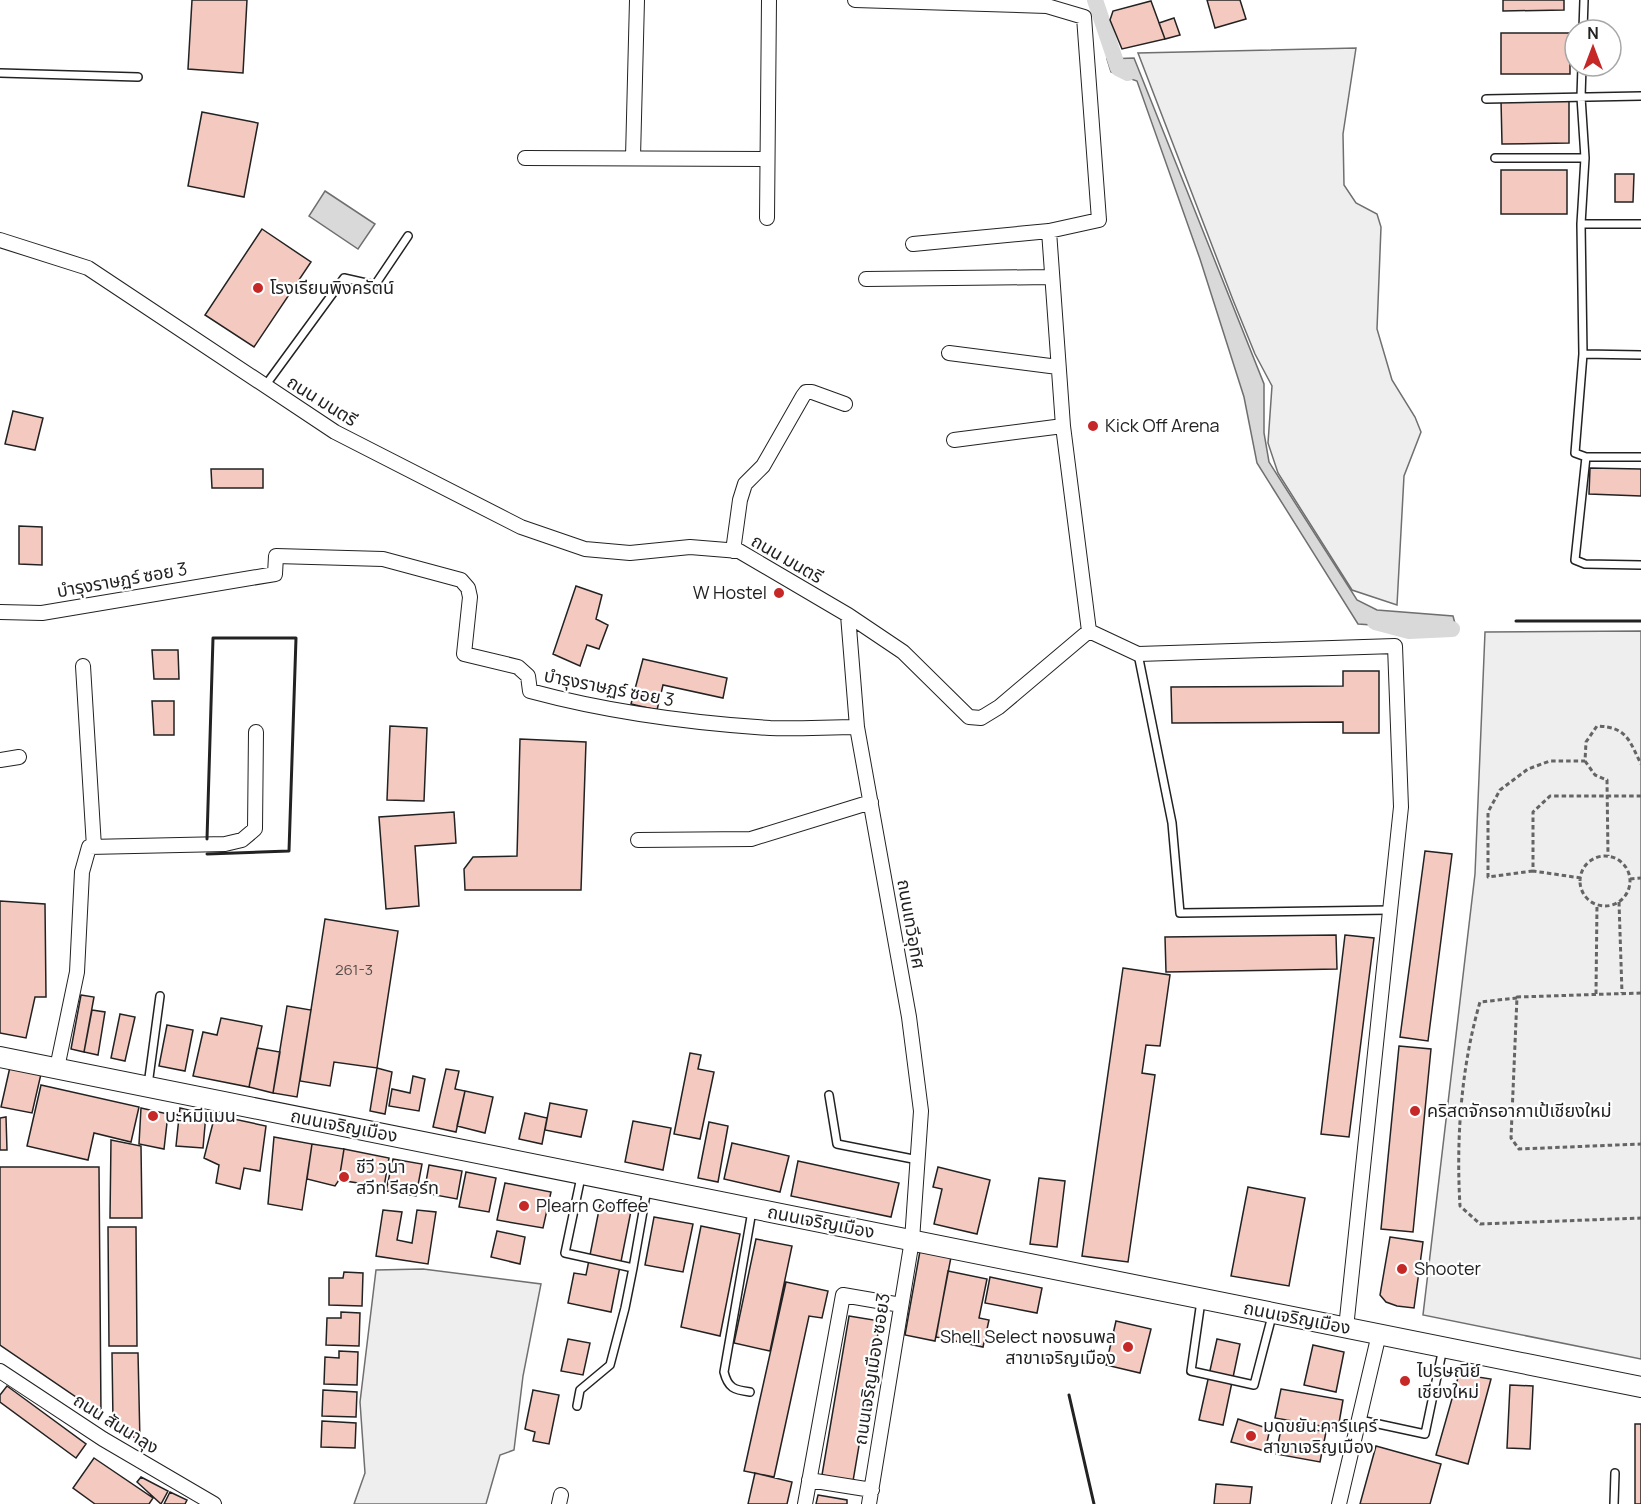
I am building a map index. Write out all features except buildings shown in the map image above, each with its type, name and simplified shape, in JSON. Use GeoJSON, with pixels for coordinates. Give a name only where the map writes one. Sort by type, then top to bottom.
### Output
{"type":"FeatureCollection","features":[{"type":"Feature","properties":{"kind":"main road","name":"ถนนเจริญเมือง"},"geometry":{"type":"LineString","coordinates":[[0,1056],[1641,1387]]}},
{"type":"Feature","properties":{"kind":"street"},"geometry":{"type":"LineString","coordinates":[[633,158],[637,0]]}},
{"type":"Feature","properties":{"kind":"street"},"geometry":{"type":"LineString","coordinates":[[767,218],[769,0]]}},
{"type":"Feature","properties":{"kind":"street"},"geometry":{"type":"LineString","coordinates":[[855,0],[1017,2],[1047,6],[1083,17],[1099,220],[1049,231],[913,244]]}},
{"type":"Feature","properties":{"kind":"street"},"geometry":{"type":"LineString","coordinates":[[525,158],[767,159]]}},
{"type":"Feature","properties":{"kind":"street"},"geometry":{"type":"LineString","coordinates":[[1049,231],[1063,426],[1089,632],[1138,654],[1395,646],[1401,807],[1346,1328]]}},
{"type":"Feature","properties":{"kind":"street","name":"ถนน มนตรี"},"geometry":{"type":"LineString","coordinates":[[0,240],[88,268],[335,432],[521,527],[585,549],[630,554],[690,547],[739,551],[848,615],[903,652],[962,712],[975,719],[985,717],[999,707],[1089,632]]}},
{"type":"Feature","properties":{"kind":"street"},"geometry":{"type":"LineString","coordinates":[[866,279],[1052,277]]}},
{"type":"Feature","properties":{"kind":"street"},"geometry":{"type":"LineString","coordinates":[[949,353],[1058,367]]}},
{"type":"Feature","properties":{"kind":"street"},"geometry":{"type":"LineString","coordinates":[[733,551],[740,500],[745,484],[763,466],[803,396],[807,392],[812,392],[845,404]]}},
{"type":"Feature","properties":{"kind":"street"},"geometry":{"type":"LineString","coordinates":[[954,440],[1063,426]]}},
{"type":"Feature","properties":{"kind":"street","name":"บำรุงราษฏร์ ซอย 3"},"geometry":{"type":"LineString","coordinates":[[0,612],[42,612],[275,574],[276,556],[383,559],[461,580],[468,588],[470,597],[464,654],[518,667],[528,676],[530,691],[576,703],[698,722],[772,728],[857,727]]}},
{"type":"Feature","properties":{"kind":"street","name":"ถนนเทวีอุทิศ"},"geometry":{"type":"LineString","coordinates":[[848,615],[857,727],[909,1017],[921,1111],[912,1240]]}},
{"type":"Feature","properties":{"kind":"street"},"geometry":{"type":"LineString","coordinates":[[83,666],[94,847]]}},
{"type":"Feature","properties":{"kind":"street"},"geometry":{"type":"LineString","coordinates":[[57,1068],[76,972],[82,872],[89,847],[225,844],[242,840],[255,829],[256,732]]}},
{"type":"Feature","properties":{"kind":"street"},"geometry":{"type":"LineString","coordinates":[[0,760],[19,757]]}},
{"type":"Feature","properties":{"kind":"street"},"geometry":{"type":"LineString","coordinates":[[638,840],[751,839],[871,802]]}},
{"type":"Feature","properties":{"kind":"street","name":"ถนนเจริญเมือง ซอย3"},"geometry":{"type":"LineString","coordinates":[[870,1497],[912,1240]]}},
{"type":"Feature","properties":{"kind":"street"},"geometry":{"type":"LineString","coordinates":[[805,1504],[843,1295],[901,1305]]}},
{"type":"Feature","properties":{"kind":"street"},"geometry":{"type":"LineString","coordinates":[[1339,1504],[1379,1334]]}},
{"type":"Feature","properties":{"kind":"street","name":"ถนน สันนาลุง"},"geometry":{"type":"LineString","coordinates":[[0,1371],[102,1439],[214,1504]]}},
{"type":"Feature","properties":{"kind":"street"},"geometry":{"type":"LineString","coordinates":[[809,1480],[870,1497]]}},
{"type":"Feature","properties":{"kind":"lane"},"geometry":{"type":"LineString","coordinates":[[1583,18],[1584,0]]}},
{"type":"Feature","properties":{"kind":"lane"},"geometry":{"type":"LineString","coordinates":[[0,73],[138,77]]}},
{"type":"Feature","properties":{"kind":"lane"},"geometry":{"type":"LineString","coordinates":[[1582,78],[1585,158],[1581,224],[1582,354],[1575,453],[1586,457],[1641,457]]}},
{"type":"Feature","properties":{"kind":"lane"},"geometry":{"type":"LineString","coordinates":[[1486,99],[1641,96]]}},
{"type":"Feature","properties":{"kind":"lane"},"geometry":{"type":"LineString","coordinates":[[1495,158],[1585,158]]}},
{"type":"Feature","properties":{"kind":"lane"},"geometry":{"type":"LineString","coordinates":[[1581,224],[1641,224]]}},
{"type":"Feature","properties":{"kind":"lane"},"geometry":{"type":"LineString","coordinates":[[265,386],[344,278],[375,285],[408,236]]}},
{"type":"Feature","properties":{"kind":"lane"},"geometry":{"type":"LineString","coordinates":[[1582,354],[1641,356]]}},
{"type":"Feature","properties":{"kind":"lane"},"geometry":{"type":"LineString","coordinates":[[1586,457],[1575,560],[1585,564],[1641,565]]}},
{"type":"Feature","properties":{"kind":"lane"},"geometry":{"type":"LineString","coordinates":[[1138,654],[1172,823],[1180,913],[1390,910]]}},
{"type":"Feature","properties":{"kind":"lane"},"geometry":{"type":"LineString","coordinates":[[148,1086],[160,996]]}},
{"type":"Feature","properties":{"kind":"lane"},"geometry":{"type":"LineString","coordinates":[[829,1095],[837,1144],[919,1160]]}},
{"type":"Feature","properties":{"kind":"lane"},"geometry":{"type":"LineString","coordinates":[[582,1174],[565,1253],[633,1268]]}},
{"type":"Feature","properties":{"kind":"lane"},"geometry":{"type":"LineString","coordinates":[[577,1406],[580,1390],[610,1365],[625,1308],[647,1187]]}},
{"type":"Feature","properties":{"kind":"lane"},"geometry":{"type":"LineString","coordinates":[[750,1392],[734,1390],[728,1385],[724,1372],[752,1208]]}},
{"type":"Feature","properties":{"kind":"lane"},"geometry":{"type":"LineString","coordinates":[[1201,1299],[1191,1371],[1254,1385],[1273,1313]]}},
{"type":"Feature","properties":{"kind":"lane"},"geometry":{"type":"LineString","coordinates":[[1360,1420],[1425,1434],[1443,1347]]}},
{"type":"Feature","properties":{"kind":"lane"},"geometry":{"type":"LineString","coordinates":[[1614,1504],[1615,1473]]}},
{"type":"Feature","properties":{"kind":"path"},"geometry":{"type":"LineString","coordinates":[[1608,856],[1607,780],[1595,775],[1585,761],[1586,742],[1597,726],[1614,726],[1629,739],[1641,764]]}},
{"type":"Feature","properties":{"kind":"path"},"geometry":{"type":"LineString","coordinates":[[1581,878],[1533,871],[1488,877],[1488,812],[1500,790],[1528,769],[1550,760],[1585,761]]}},
{"type":"Feature","properties":{"kind":"path"},"geometry":{"type":"LineString","coordinates":[[1533,871],[1533,812],[1550,796],[1641,796]]}},
{"type":"Feature","properties":{"kind":"path"},"geometry":{"type":"LineString","coordinates":[[1608,856],[1620,860],[1626,866],[1630,879],[1629,890],[1619,902],[1612,905],[1597,904],[1585,895],[1581,878],[1588,863],[1595,858],[1608,856]]}},
{"type":"Feature","properties":{"kind":"path"},"geometry":{"type":"LineString","coordinates":[[1630,879],[1641,878]]}},
{"type":"Feature","properties":{"kind":"path"},"geometry":{"type":"LineString","coordinates":[[1619,902],[1622,993]]}},
{"type":"Feature","properties":{"kind":"path"},"geometry":{"type":"LineString","coordinates":[[1596,994],[1597,904]]}},
{"type":"Feature","properties":{"kind":"path"},"geometry":{"type":"LineString","coordinates":[[1641,993],[1517,998],[1480,1002],[1472,1029],[1460,1121],[1458,1175],[1460,1206],[1480,1224],[1641,1218]]}},
{"type":"Feature","properties":{"kind":"path"},"geometry":{"type":"LineString","coordinates":[[1517,998],[1511,1138],[1519,1149],[1641,1144]]}},
{"type":"Feature","properties":{"kind":"shaded area"},"geometry":{"type":"Polygon","coordinates":[[[1356,48],[1343,134],[1344,185],[1356,203],[1377,214],[1381,227],[1377,329],[1392,380],[1415,417],[1421,432],[1404,476],[1397,605],[1352,590],[1278,473],[1268,443],[1272,386],[1255,354],[1233,300],[1138,53],[1356,48]]]}},
{"type":"Feature","properties":{"kind":"shaded area"},"geometry":{"type":"Polygon","coordinates":[[[1134,58],[1264,384],[1264,433],[1269,462],[1357,600],[1377,610],[1453,616],[1457,631],[1358,624],[1257,463],[1244,397],[1200,259],[1137,81],[1111,72],[1107,59],[1134,58]]]}},
{"type":"Feature","properties":{"kind":"shaded area"},"geometry":{"type":"Polygon","coordinates":[[[325,191],[375,224],[358,249],[309,216],[325,191]]]}},
{"type":"Feature","properties":{"kind":"shaded area"},"geometry":{"type":"Polygon","coordinates":[[[1641,631],[1641,1359],[1423,1315],[1475,874],[1485,632],[1641,631]]]}},
{"type":"Feature","properties":{"kind":"shaded area"},"geometry":{"type":"Polygon","coordinates":[[[423,1269],[541,1284],[523,1376],[514,1450],[500,1455],[486,1504],[354,1504],[365,1473],[360,1402],[376,1270],[423,1269]]]}},
{"type":"Feature","properties":{"kind":"waterway"},"geometry":{"type":"LineString","coordinates":[[1095,0],[1118,68],[1128,73]]}},
{"type":"Feature","properties":{"kind":"waterway"},"geometry":{"type":"LineString","coordinates":[[1375,622],[1409,631],[1452,629]]}},
{"type":"Feature","properties":{"kind":"wall"},"geometry":{"type":"LineString","coordinates":[[1516,621],[1641,621]]}},
{"type":"Feature","properties":{"kind":"wall"},"geometry":{"type":"LineString","coordinates":[[207,839],[213,638],[296,638],[289,851],[207,854]]}},
{"type":"Feature","properties":{"kind":"wall"},"geometry":{"type":"LineString","coordinates":[[1069,1395],[1094,1504]]}},
{"type":"Feature","properties":{"kind":"place","name":"โรงเรียนพิงครัตน์"},"geometry":{"type":"Point","coordinates":[258,288]}},
{"type":"Feature","properties":{"kind":"place","name":"Kick Off Arena"},"geometry":{"type":"Point","coordinates":[1093,426]}},
{"type":"Feature","properties":{"kind":"place","name":"W Hostel"},"geometry":{"type":"Point","coordinates":[779,593]}},
{"type":"Feature","properties":{"kind":"place","name":"คริสตจักรอากาเป้เชียงใหม่"},"geometry":{"type":"Point","coordinates":[1415,1111]}},
{"type":"Feature","properties":{"kind":"place","name":"บะหมีแมน"},"geometry":{"type":"Point","coordinates":[153,1116]}},
{"type":"Feature","properties":{"kind":"place","name":"ชีวี วนา สวีท รีสอร์ท"},"geometry":{"type":"Point","coordinates":[344,1177]}},
{"type":"Feature","properties":{"kind":"place","name":"Plearn Coffee"},"geometry":{"type":"Point","coordinates":[524,1206]}},
{"type":"Feature","properties":{"kind":"place","name":"Shooter"},"geometry":{"type":"Point","coordinates":[1402,1269]}},
{"type":"Feature","properties":{"kind":"place","name":"Shell Select ทองธนพล สาขาเจริญเมือง"},"geometry":{"type":"Point","coordinates":[1128,1347]}},
{"type":"Feature","properties":{"kind":"place","name":"ไปรษณีย์ เชียงใหม่"},"geometry":{"type":"Point","coordinates":[1405,1381]}},
{"type":"Feature","properties":{"kind":"place","name":"มดขยัน คาร์แคร์ สาขาเจริญเมือง"},"geometry":{"type":"Point","coordinates":[1251,1436]}}]}
